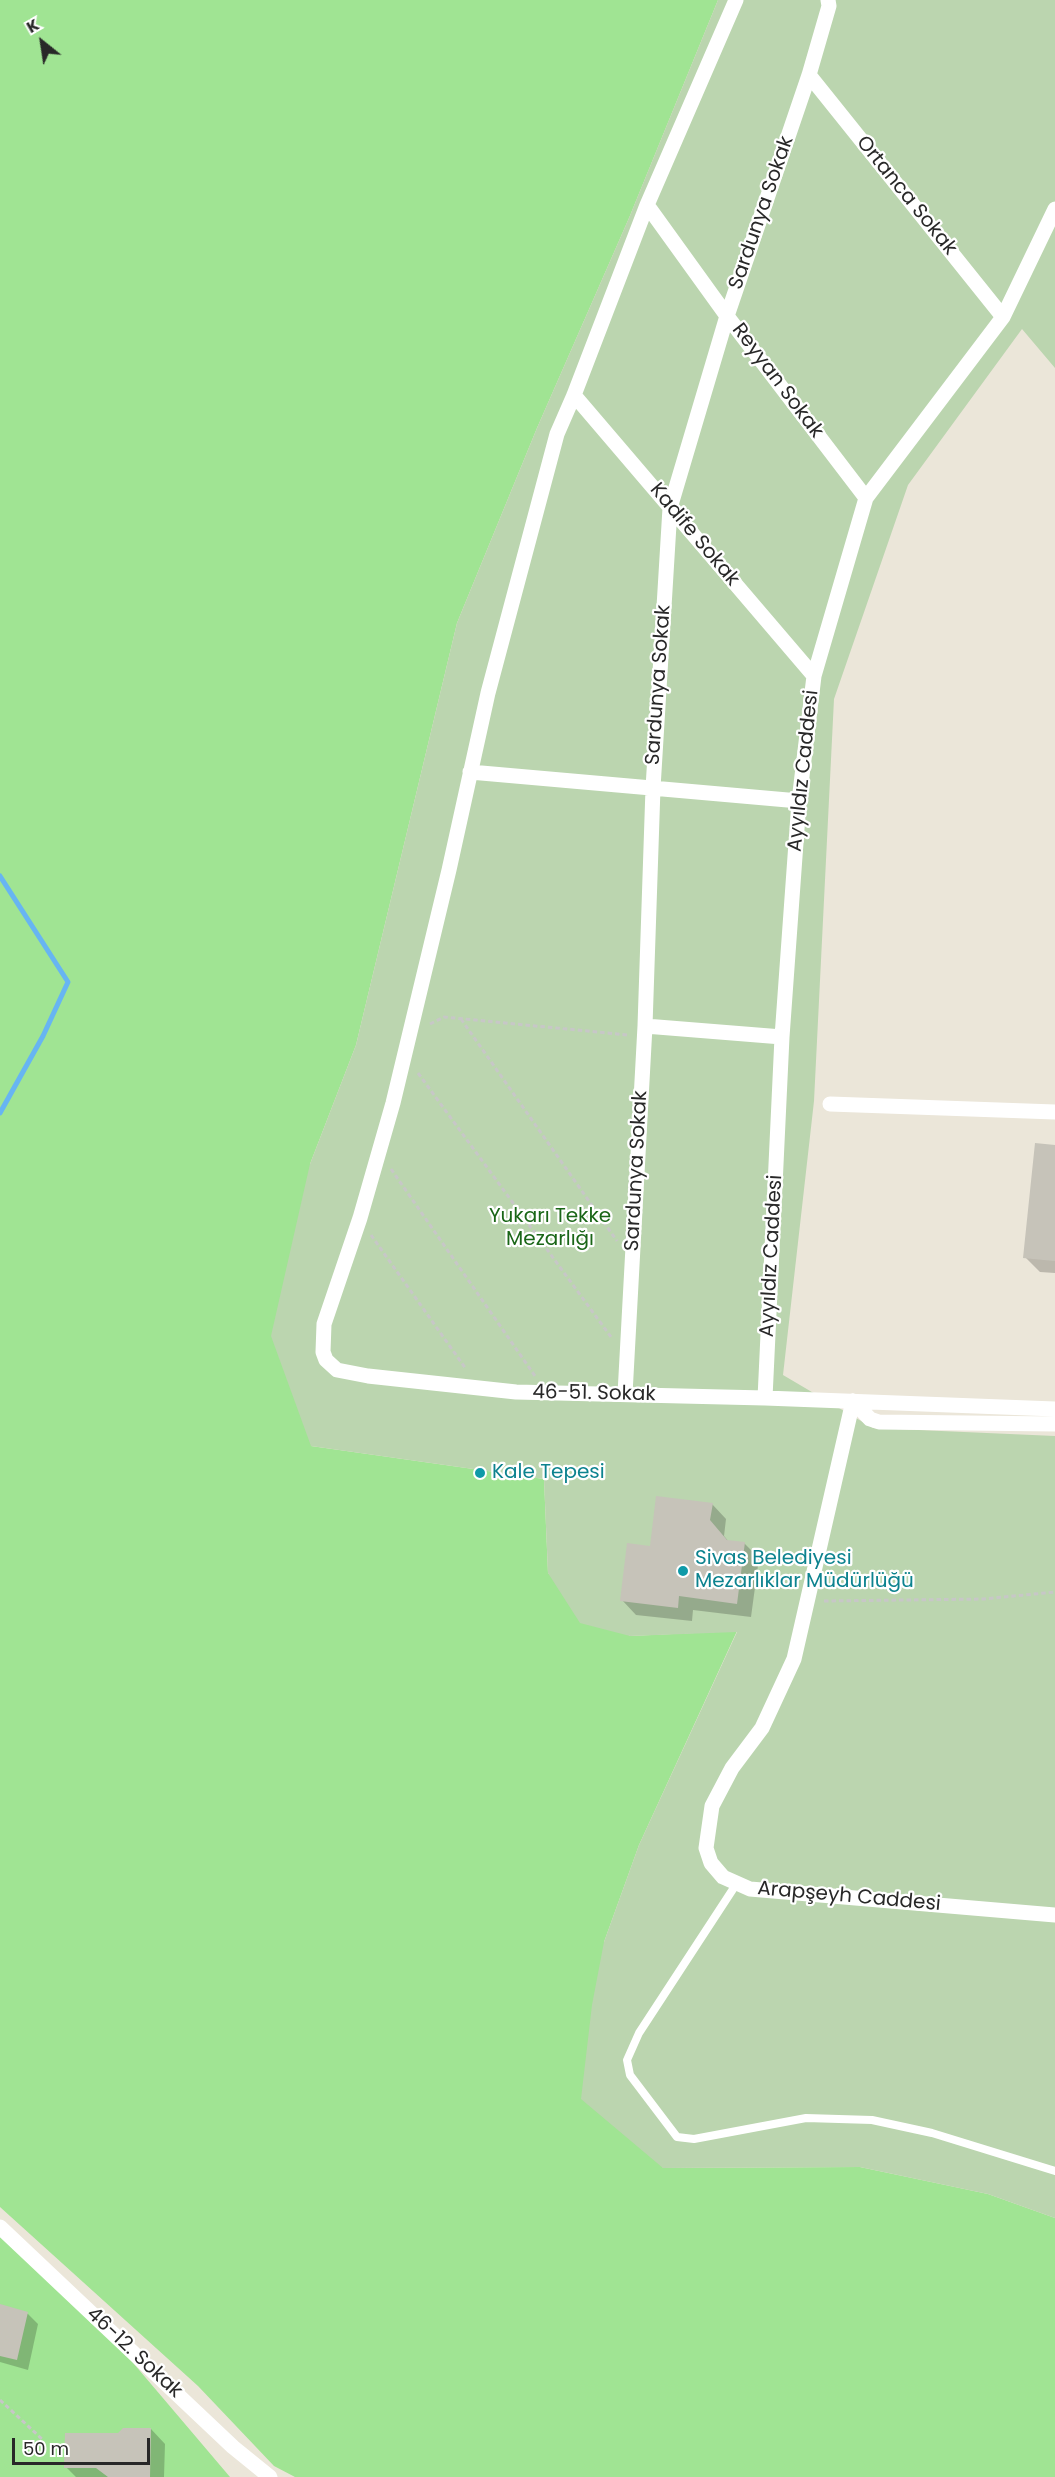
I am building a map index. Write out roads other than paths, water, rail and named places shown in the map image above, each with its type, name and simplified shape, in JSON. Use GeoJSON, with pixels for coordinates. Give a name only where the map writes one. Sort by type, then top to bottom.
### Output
{"type":"FeatureCollection","features":[{"type":"Feature","properties":{"kind":"street"},"geometry":{"type":"LineString","coordinates":[[736,0],[647,206],[557,434],[488,693],[470,772],[799,801]]}},
{"type":"Feature","properties":{"kind":"street","name":"Sardunya Sokak"},"geometry":{"type":"LineString","coordinates":[[625,1394],[645,1032],[653,788],[670,508],[727,316],[809,75],[829,6],[828,0]]}},
{"type":"Feature","properties":{"kind":"street","name":"Ortanca Sokak"},"geometry":{"type":"LineString","coordinates":[[809,75],[1003,317]]}},
{"type":"Feature","properties":{"kind":"street","name":"Reyyan Sokak"},"geometry":{"type":"LineString","coordinates":[[647,206],[727,316],[866,498]]}},
{"type":"Feature","properties":{"kind":"street","name":"Ayyıldız Caddesi"},"geometry":{"type":"LineString","coordinates":[[765,1398],[782,1037],[799,801],[814,676],[866,498],[1003,317],[1055,209]]}},
{"type":"Feature","properties":{"kind":"street","name":"Kadife Sokak"},"geometry":{"type":"LineString","coordinates":[[574,395],[814,676]]}},
{"type":"Feature","properties":{"kind":"street","name":"46-51. Sokak"},"geometry":{"type":"LineString","coordinates":[[470,772],[407,1047],[360,1218],[322,1337],[326,1360],[337,1370],[368,1376],[479,1388],[1055,1409]]}},
{"type":"Feature","properties":{"kind":"street"},"geometry":{"type":"LineString","coordinates":[[645,1032],[782,1037]]}},
{"type":"Feature","properties":{"kind":"street"},"geometry":{"type":"LineString","coordinates":[[830,1104],[1055,1112]]}},
{"type":"Feature","properties":{"kind":"street"},"geometry":{"type":"LineString","coordinates":[[853,1401],[870,1419],[879,1422],[1055,1424]]}},
{"type":"Feature","properties":{"kind":"street","name":"Arapşeyh Caddesi"},"geometry":{"type":"LineString","coordinates":[[853,1401],[794,1659],[762,1728],[732,1768],[712,1806],[706,1848],[711,1863],[723,1876],[750,1889],[1055,1915]]}},
{"type":"Feature","properties":{"kind":"street","name":"46-12. Sokak"},"geometry":{"type":"LineString","coordinates":[[0,2227],[233,2447],[270,2477]]}},
{"type":"Feature","properties":{"kind":"lane"},"geometry":{"type":"LineString","coordinates":[[737,1883],[639,2033],[627,2060],[630,2075],[677,2137],[694,2139],[806,2118],[872,2120],[932,2133],[1055,2171]]}},
{"type":"Feature","properties":{"kind":"waterway"},"geometry":{"type":"LineString","coordinates":[[0,876],[68,982],[43,1036],[0,1113]]}},
{"type":"Feature","properties":{"kind":"place","name":"Kale Tepesi"},"geometry":{"type":"Point","coordinates":[480,1473]}},
{"type":"Feature","properties":{"kind":"place","name":"Sivas Belediyesi Mezarlıklar Müdürlüğü"},"geometry":{"type":"Point","coordinates":[683,1571]}},
{"type":"Feature","properties":{"kind":"park label","name":"Yukarı Tekke Mezarlığı"},"geometry":{"type":"Point","coordinates":[550,1228]}}]}
